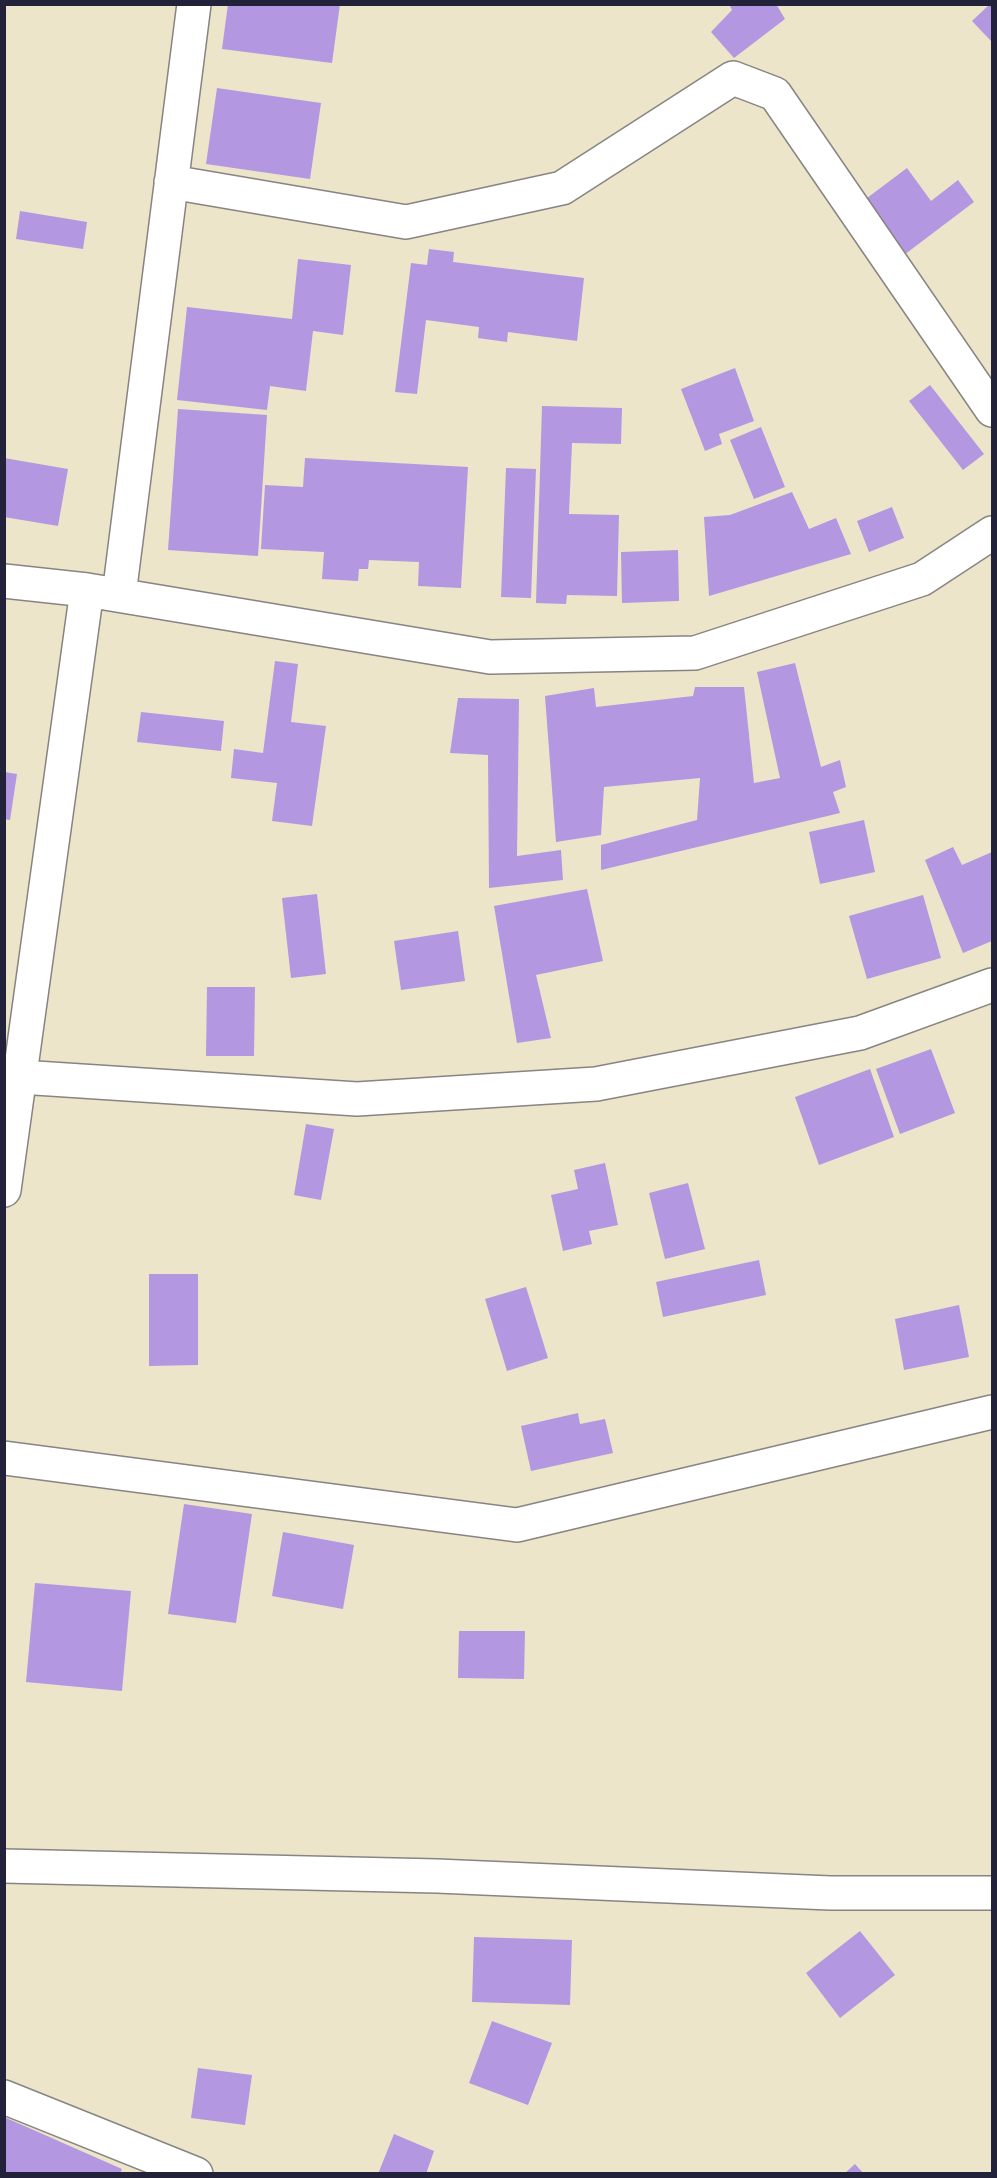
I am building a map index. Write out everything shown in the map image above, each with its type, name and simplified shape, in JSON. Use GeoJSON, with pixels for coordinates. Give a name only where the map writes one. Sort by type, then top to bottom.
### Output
{"type":"FeatureCollection","features":[{"type":"Feature","properties":{"kind":"street"},"geometry":{"type":"LineString","coordinates":[[4,1190],[20,1077],[171,182],[194,4]]}},
{"type":"Feature","properties":{"kind":"street"},"geometry":{"type":"LineString","coordinates":[[171,182],[406,222],[562,188],[733,78],[775,94],[993,410]]}},
{"type":"Feature","properties":{"kind":"street"},"geometry":{"type":"LineString","coordinates":[[4,581],[103,592],[490,657],[695,652],[922,579],[993,533]]}},
{"type":"Feature","properties":{"kind":"street"},"geometry":{"type":"LineString","coordinates":[[20,1077],[357,1099],[596,1084],[860,1033],[993,985]]}},
{"type":"Feature","properties":{"kind":"street"},"geometry":{"type":"LineString","coordinates":[[4,1458],[517,1525],[993,1412]]}},
{"type":"Feature","properties":{"kind":"street"},"geometry":{"type":"LineString","coordinates":[[4,1866],[437,1876],[830,1893],[993,1893]]}},
{"type":"Feature","properties":{"kind":"street"},"geometry":{"type":"LineString","coordinates":[[4,2097],[196,2174]]}},
{"type":"Feature","properties":{"kind":"building"},"geometry":{"type":"Polygon","coordinates":[[[228,4],[340,4],[332,63],[222,49],[228,4]]]}},
{"type":"Feature","properties":{"kind":"building"},"geometry":{"type":"Polygon","coordinates":[[[729,4],[776,4],[785,19],[734,58],[711,32],[732,10],[729,4]]]}},
{"type":"Feature","properties":{"kind":"building"},"geometry":{"type":"Polygon","coordinates":[[[992,4],[991,41],[972,21],[992,4]]]}},
{"type":"Feature","properties":{"kind":"building"},"geometry":{"type":"Polygon","coordinates":[[[217,88],[321,103],[310,179],[206,164],[217,88]]]}},
{"type":"Feature","properties":{"kind":"building"},"geometry":{"type":"Polygon","coordinates":[[[907,168],[931,201],[958,180],[974,202],[904,255],[863,201],[907,168]]]}},
{"type":"Feature","properties":{"kind":"building"},"geometry":{"type":"Polygon","coordinates":[[[20,211],[87,222],[83,249],[16,239],[20,211]]]}},
{"type":"Feature","properties":{"kind":"building"},"geometry":{"type":"Polygon","coordinates":[[[429,249],[454,252],[453,262],[584,278],[577,341],[508,332],[507,342],[478,338],[479,327],[426,320],[417,394],[395,392],[411,263],[427,265],[429,249]]]}},
{"type":"Feature","properties":{"kind":"building"},"geometry":{"type":"Polygon","coordinates":[[[298,259],[351,265],[343,335],[313,331],[306,391],[270,386],[267,410],[177,400],[187,307],[292,319],[298,259]]]}},
{"type":"Feature","properties":{"kind":"building"},"geometry":{"type":"Polygon","coordinates":[[[735,368],[754,421],[719,434],[722,444],[705,451],[681,389],[735,368]]]}},
{"type":"Feature","properties":{"kind":"building"},"geometry":{"type":"Polygon","coordinates":[[[930,385],[984,454],[963,470],[909,401],[930,385]]]}},
{"type":"Feature","properties":{"kind":"building"},"geometry":{"type":"Polygon","coordinates":[[[542,406],[622,408],[621,444],[572,443],[569,514],[619,515],[617,596],[567,595],[566,604],[536,603],[542,406]]]}},
{"type":"Feature","properties":{"kind":"building"},"geometry":{"type":"Polygon","coordinates":[[[178,409],[267,415],[258,556],[168,550],[178,409]]]}},
{"type":"Feature","properties":{"kind":"building"},"geometry":{"type":"Polygon","coordinates":[[[761,427],[785,487],[754,499],[730,440],[761,427]]]}},
{"type":"Feature","properties":{"kind":"building"},"geometry":{"type":"Polygon","coordinates":[[[4,458],[68,469],[58,526],[4,517],[4,458]]]}},
{"type":"Feature","properties":{"kind":"building"},"geometry":{"type":"Polygon","coordinates":[[[305,458],[468,467],[461,588],[418,586],[419,562],[369,560],[368,569],[359,569],[358,581],[322,579],[324,552],[261,549],[265,485],[303,487],[305,458]]]}},
{"type":"Feature","properties":{"kind":"building"},"geometry":{"type":"Polygon","coordinates":[[[506,468],[536,469],[531,598],[501,597],[506,468]]]}},
{"type":"Feature","properties":{"kind":"building"},"geometry":{"type":"Polygon","coordinates":[[[792,492],[809,529],[836,518],[851,554],[709,596],[704,517],[730,515],[792,492]]]}},
{"type":"Feature","properties":{"kind":"building"},"geometry":{"type":"Polygon","coordinates":[[[892,507],[904,538],[869,552],[857,521],[892,507]]]}},
{"type":"Feature","properties":{"kind":"building"},"geometry":{"type":"Polygon","coordinates":[[[678,550],[679,601],[622,603],[621,552],[678,550]]]}},
{"type":"Feature","properties":{"kind":"building"},"geometry":{"type":"Polygon","coordinates":[[[275,661],[298,664],[291,722],[326,726],[312,826],[272,821],[277,783],[231,778],[234,749],[263,753],[275,661]]]}},
{"type":"Feature","properties":{"kind":"building"},"geometry":{"type":"Polygon","coordinates":[[[795,663],[821,767],[840,760],[846,787],[833,792],[840,813],[601,870],[601,845],[697,820],[700,778],[604,787],[601,835],[556,842],[545,696],[594,688],[596,707],[693,696],[695,687],[744,687],[754,783],[780,778],[757,672],[795,663]]]}},
{"type":"Feature","properties":{"kind":"building"},"geometry":{"type":"Polygon","coordinates":[[[458,698],[519,699],[517,856],[561,850],[563,880],[489,888],[488,755],[450,753],[458,698]]]}},
{"type":"Feature","properties":{"kind":"building"},"geometry":{"type":"Polygon","coordinates":[[[141,712],[224,721],[221,751],[137,742],[141,712]]]}},
{"type":"Feature","properties":{"kind":"building"},"geometry":{"type":"Polygon","coordinates":[[[4,772],[17,774],[10,820],[4,819],[4,772]]]}},
{"type":"Feature","properties":{"kind":"building"},"geometry":{"type":"Polygon","coordinates":[[[864,820],[875,872],[820,884],[809,832],[864,820]]]}},
{"type":"Feature","properties":{"kind":"building"},"geometry":{"type":"Polygon","coordinates":[[[953,847],[962,865],[992,852],[992,941],[963,953],[925,860],[953,847]]]}},
{"type":"Feature","properties":{"kind":"building"},"geometry":{"type":"Polygon","coordinates":[[[587,889],[603,961],[536,975],[551,1038],[517,1043],[494,906],[587,889]]]}},
{"type":"Feature","properties":{"kind":"building"},"geometry":{"type":"Polygon","coordinates":[[[317,894],[326,974],[291,978],[282,898],[317,894]]]}},
{"type":"Feature","properties":{"kind":"building"},"geometry":{"type":"Polygon","coordinates":[[[923,895],[941,958],[867,979],[849,916],[923,895]]]}},
{"type":"Feature","properties":{"kind":"building"},"geometry":{"type":"Polygon","coordinates":[[[458,931],[465,981],[401,990],[394,941],[458,931]]]}},
{"type":"Feature","properties":{"kind":"building"},"geometry":{"type":"Polygon","coordinates":[[[207,987],[255,987],[254,1056],[206,1056],[207,987]]]}},
{"type":"Feature","properties":{"kind":"building"},"geometry":{"type":"Polygon","coordinates":[[[931,1049],[955,1113],[900,1134],[876,1069],[931,1049]]]}},
{"type":"Feature","properties":{"kind":"building"},"geometry":{"type":"Polygon","coordinates":[[[870,1069],[894,1137],[819,1165],[795,1097],[870,1069]]]}},
{"type":"Feature","properties":{"kind":"building"},"geometry":{"type":"Polygon","coordinates":[[[306,1124],[334,1129],[321,1200],[294,1195],[306,1124]]]}},
{"type":"Feature","properties":{"kind":"building"},"geometry":{"type":"Polygon","coordinates":[[[605,1163],[618,1225],[589,1231],[592,1244],[563,1251],[551,1195],[578,1189],[574,1170],[605,1163]]]}},
{"type":"Feature","properties":{"kind":"building"},"geometry":{"type":"Polygon","coordinates":[[[688,1183],[705,1249],[665,1259],[649,1193],[688,1183]]]}},
{"type":"Feature","properties":{"kind":"building"},"geometry":{"type":"Polygon","coordinates":[[[759,1260],[766,1295],[663,1317],[656,1282],[759,1260]]]}},
{"type":"Feature","properties":{"kind":"building"},"geometry":{"type":"Polygon","coordinates":[[[149,1274],[198,1274],[198,1365],[149,1366],[149,1274]]]}},
{"type":"Feature","properties":{"kind":"building"},"geometry":{"type":"Polygon","coordinates":[[[526,1287],[548,1358],[507,1371],[485,1299],[526,1287]]]}},
{"type":"Feature","properties":{"kind":"building"},"geometry":{"type":"Polygon","coordinates":[[[959,1305],[969,1357],[904,1370],[895,1319],[959,1305]]]}},
{"type":"Feature","properties":{"kind":"building"},"geometry":{"type":"Polygon","coordinates":[[[578,1413],[580,1424],[605,1419],[613,1453],[531,1471],[521,1426],[578,1413]]]}},
{"type":"Feature","properties":{"kind":"building"},"geometry":{"type":"Polygon","coordinates":[[[184,1504],[252,1514],[236,1623],[168,1614],[184,1504]]]}},
{"type":"Feature","properties":{"kind":"building"},"geometry":{"type":"Polygon","coordinates":[[[283,1532],[354,1545],[343,1609],[272,1596],[283,1532]]]}},
{"type":"Feature","properties":{"kind":"building"},"geometry":{"type":"Polygon","coordinates":[[[35,1583],[131,1591],[122,1691],[26,1682],[35,1583]]]}},
{"type":"Feature","properties":{"kind":"building"},"geometry":{"type":"Polygon","coordinates":[[[459,1631],[525,1631],[524,1679],[458,1678],[459,1631]]]}},
{"type":"Feature","properties":{"kind":"building"},"geometry":{"type":"Polygon","coordinates":[[[860,1931],[895,1975],[840,2018],[806,1973],[860,1931]]]}},
{"type":"Feature","properties":{"kind":"building"},"geometry":{"type":"Polygon","coordinates":[[[474,1937],[572,1940],[570,2005],[472,2002],[474,1937]]]}},
{"type":"Feature","properties":{"kind":"building"},"geometry":{"type":"Polygon","coordinates":[[[492,2021],[552,2043],[528,2105],[469,2083],[492,2021]]]}},
{"type":"Feature","properties":{"kind":"building"},"geometry":{"type":"Polygon","coordinates":[[[198,2068],[252,2075],[245,2125],[191,2118],[198,2068]]]}},
{"type":"Feature","properties":{"kind":"building"},"geometry":{"type":"Polygon","coordinates":[[[4,2117],[122,2169],[120,2174],[4,2174],[4,2117]]]}},
{"type":"Feature","properties":{"kind":"building"},"geometry":{"type":"Polygon","coordinates":[[[394,2134],[434,2151],[426,2174],[378,2174],[394,2134]]]}},
{"type":"Feature","properties":{"kind":"building"},"geometry":{"type":"Polygon","coordinates":[[[855,2164],[864,2174],[844,2174],[855,2164]]]}}]}
